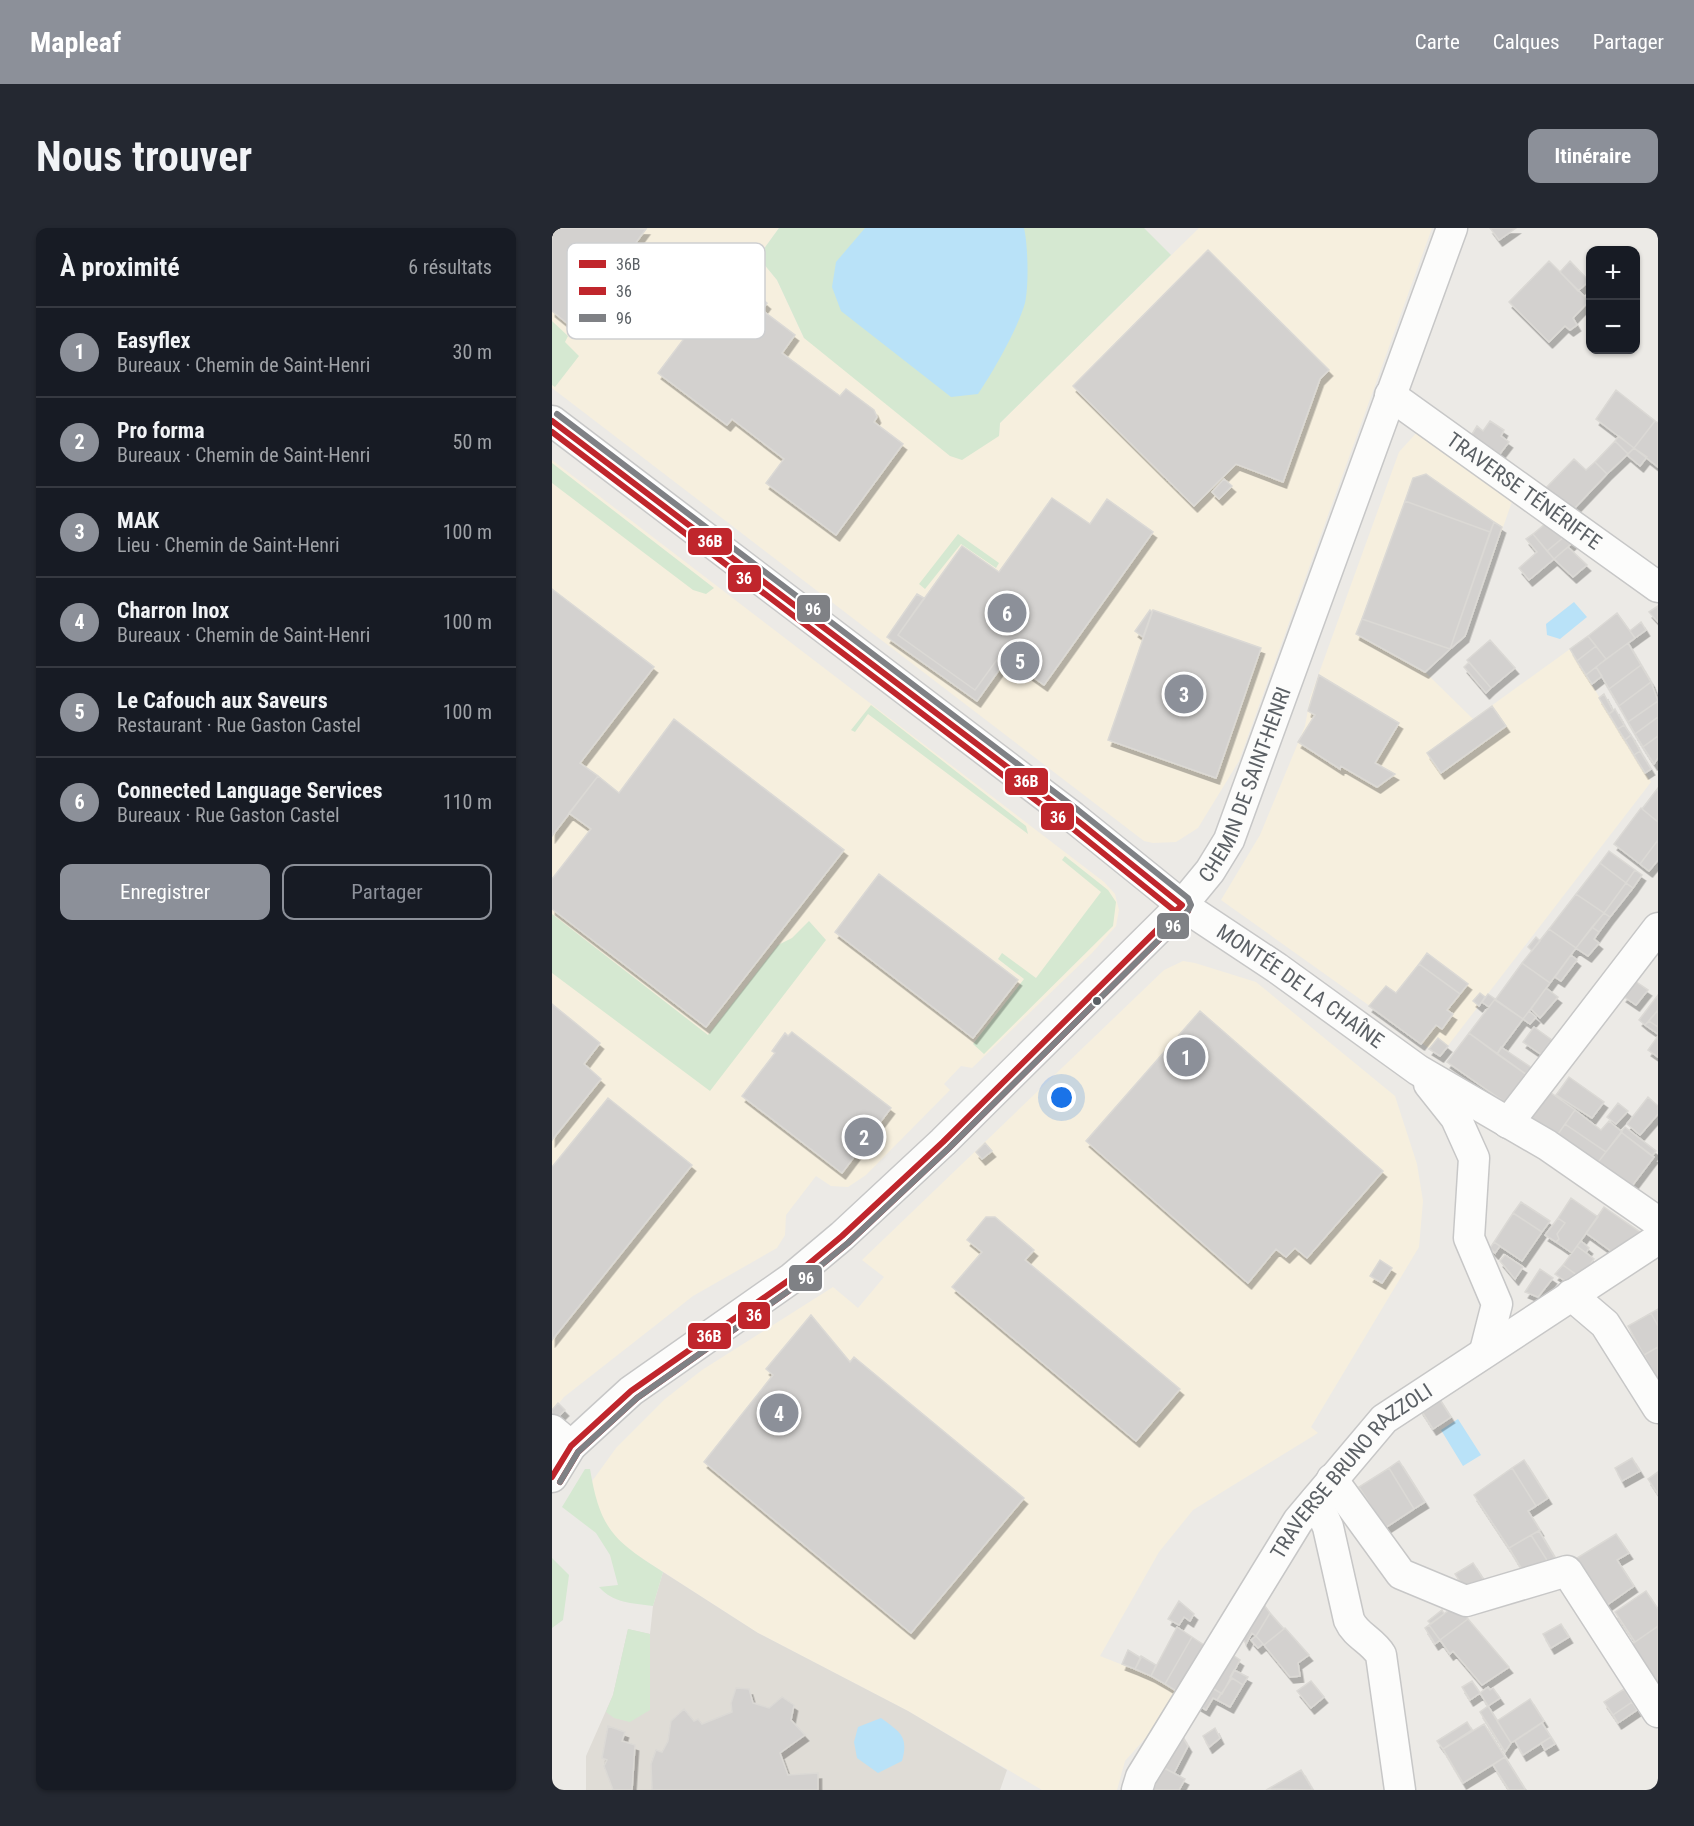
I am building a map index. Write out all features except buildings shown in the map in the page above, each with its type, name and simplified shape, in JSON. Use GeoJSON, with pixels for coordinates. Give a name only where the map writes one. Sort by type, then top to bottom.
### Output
{"type":"FeatureCollection","features":[{"type":"Feature","properties":{"kind":"street","name":"CHEMIN DE SAINT-HENRI"},"geometry":{"type":"LineString","coordinates":[[552,1477],[562,1438],[792,1278],[842,1236],[943,1142],[1182,905],[1210,871],[1229,840],[1452,228]]}},
{"type":"Feature","properties":{"kind":"street","name":"TRAVERSE TÉNÉRIFFE"},"geometry":{"type":"LineString","coordinates":[[1390,395],[1658,587]]}},
{"type":"Feature","properties":{"kind":"street","name":"MONTÉE DE LA CHAÎNE"},"geometry":{"type":"LineString","coordinates":[[552,421],[1065,811],[1182,905],[1277,968],[1418,1070],[1547,1145],[1658,1222]]}},
{"type":"Feature","properties":{"kind":"street"},"geometry":{"type":"LineString","coordinates":[[1508,1123],[1658,928]]}},
{"type":"Feature","properties":{"kind":"street","name":"MONTÉE DE LA CHAÎNE"},"geometry":{"type":"LineString","coordinates":[[1418,1070],[1456,1118],[1474,1158],[1469,1238],[1497,1304],[1485,1351]]}},
{"type":"Feature","properties":{"kind":"street","name":"TRAVERSE BRUNO RAZZOLI"},"geometry":{"type":"LineString","coordinates":[[1137,1790],[1141,1777],[1298,1521],[1384,1419],[1658,1239]]}},
{"type":"Feature","properties":{"kind":"street"},"geometry":{"type":"LineString","coordinates":[[1571,1295],[1605,1324],[1658,1408]]}},
{"type":"Feature","properties":{"kind":"street"},"geometry":{"type":"LineString","coordinates":[[1324,1490],[1401,1574],[1467,1601],[1567,1571],[1658,1712]]}},
{"type":"Feature","properties":{"kind":"street"},"geometry":{"type":"LineString","coordinates":[[1324,1490],[1328,1527],[1349,1620],[1354,1632],[1375,1645],[1381,1655],[1400,1790]]}},
{"type":"Feature","properties":{"kind":"shaded area"},"geometry":{"type":"Polygon","coordinates":[[[552,228],[779,228],[765,247],[765,243],[567,243],[567,339],[765,339],[765,265],[777,280],[804,338],[999,436],[1000,423],[1199,228],[1432,228],[1239,761],[1198,828],[1176,842],[1144,841],[552,388],[552,228]]]}},
{"type":"Feature","properties":{"kind":"shaded area"},"geometry":{"type":"Polygon","coordinates":[[[1419,430],[1515,493],[1465,636],[1425,672],[1473,719],[1570,649],[1651,782],[1440,1056],[1221,900],[1260,835],[1305,726],[1310,698],[1399,452],[1419,430]]]}},
{"type":"Feature","properties":{"kind":"shaded area"},"geometry":{"type":"Polygon","coordinates":[[[552,460],[1104,882],[1115,894],[1119,910],[1116,926],[1092,953],[972,1068],[961,1066],[944,1084],[950,1090],[866,1175],[848,1187],[831,1186],[816,1176],[786,1215],[785,1235],[777,1248],[693,1296],[564,1397],[552,1412],[552,460]]]}},
{"type":"Feature","properties":{"kind":"shaded area"},"geometry":{"type":"Polygon","coordinates":[[[1183,961],[1256,982],[1395,1096],[1417,1164],[1423,1201],[1419,1247],[1311,1427],[1318,1433],[1193,1510],[1159,1552],[1100,1656],[1151,1676],[1178,1692],[1174,1706],[1125,1761],[1117,1790],[1042,1790],[908,1711],[758,1633],[570,1512],[616,1448],[665,1399],[702,1370],[833,1287],[858,1308],[884,1277],[862,1260],[1164,970],[1183,961]]]}},
{"type":"Feature","properties":{"kind":"shaded area"},"geometry":{"type":"Polygon","coordinates":[[[663,1572],[758,1633],[908,1711],[1007,1770],[1000,1790],[586,1790],[586,1756],[613,1695],[628,1629],[650,1634],[653,1606],[663,1572]]]}},
{"type":"Feature","properties":{"kind":"green space"},"geometry":{"type":"Polygon","coordinates":[[[779,228],[1144,228],[1171,255],[1000,423],[999,436],[962,460],[950,456],[804,338],[777,280],[765,265],[765,247],[779,228]]]}},
{"type":"Feature","properties":{"kind":"green space"},"geometry":{"type":"Polygon","coordinates":[[[552,321],[567,335],[565,342],[579,356],[555,387],[552,385],[552,321]]]}},
{"type":"Feature","properties":{"kind":"green space"},"geometry":{"type":"Polygon","coordinates":[[[552,463],[714,588],[706,594],[693,590],[552,483],[552,463]]]}},
{"type":"Feature","properties":{"kind":"green space"},"geometry":{"type":"Polygon","coordinates":[[[958,534],[999,563],[996,568],[961,544],[925,589],[919,584],[958,534]]]}},
{"type":"Feature","properties":{"kind":"green space"},"geometry":{"type":"Polygon","coordinates":[[[871,705],[1026,826],[1028,834],[868,714],[855,732],[851,730],[871,705]]]}},
{"type":"Feature","properties":{"kind":"green space"},"geometry":{"type":"Polygon","coordinates":[[[1065,856],[1108,890],[1116,902],[1113,926],[984,1054],[973,1044],[1024,979],[998,959],[1002,953],[1036,978],[1101,892],[1062,860],[1065,856]]]}},
{"type":"Feature","properties":{"kind":"green space"},"geometry":{"type":"Polygon","coordinates":[[[552,914],[708,1035],[778,945],[792,938],[809,921],[826,940],[710,1091],[552,973],[552,914]]]}},
{"type":"Feature","properties":{"kind":"green space"},"geometry":{"type":"Polygon","coordinates":[[[585,1469],[590,1469],[599,1506],[604,1520],[612,1531],[632,1551],[663,1572],[653,1606],[617,1599],[599,1587],[618,1585],[610,1555],[596,1533],[562,1507],[585,1469]]]}},
{"type":"Feature","properties":{"kind":"green space"},"geometry":{"type":"Polygon","coordinates":[[[552,1558],[569,1575],[563,1620],[552,1628],[552,1558]]]}},
{"type":"Feature","properties":{"kind":"green space"},"geometry":{"type":"Polygon","coordinates":[[[628,1629],[650,1634],[650,1710],[630,1722],[614,1718],[606,1712],[613,1695],[628,1629]]]}},
{"type":"Feature","properties":{"kind":"water"},"geometry":{"type":"Polygon","coordinates":[[[865,228],[1024,228],[1028,266],[1025,303],[1017,325],[978,394],[951,397],[841,311],[832,287],[836,262],[865,228]]]}},
{"type":"Feature","properties":{"kind":"water"},"geometry":{"type":"Polygon","coordinates":[[[1574,602],[1587,617],[1560,639],[1547,635],[1546,624],[1574,602]]]}},
{"type":"Feature","properties":{"kind":"water"},"geometry":{"type":"Polygon","coordinates":[[[1458,1419],[1481,1455],[1463,1466],[1441,1430],[1458,1419]]]}},
{"type":"Feature","properties":{"kind":"water"},"geometry":{"type":"Polygon","coordinates":[[[881,1718],[901,1735],[904,1753],[902,1761],[878,1773],[857,1758],[854,1742],[858,1727],[881,1718]]]}},
{"type":"Feature","properties":{"kind":"transit line","name":"96"},"geometry":{"type":"LineString","coordinates":[[557,414],[1078,810],[1188,898],[1191,905],[1188,911],[949,1148],[848,1243],[797,1285],[637,1398],[578,1452],[560,1482]]}},
{"type":"Feature","properties":{"kind":"transit line","name":"36B"},"geometry":{"type":"LineString","coordinates":[[552,421],[1073,817],[1182,905]]}},
{"type":"Feature","properties":{"kind":"transit line","name":"36"},"geometry":{"type":"LineString","coordinates":[[552,432],[1067,824],[1176,912]]}},
{"type":"Feature","properties":{"kind":"transit line","name":"36B"},"geometry":{"type":"LineString","coordinates":[[552,1477],[571,1446],[631,1391],[792,1278],[842,1236],[943,1142],[1182,905]]}},
{"type":"Feature","properties":{"kind":"transit line","name":"36"},"geometry":{"type":"LineString","coordinates":[[560,1482],[578,1452],[637,1398],[797,1285],[848,1243],[949,1148],[1188,911]]}},
{"type":"Feature","properties":{"kind":"place","name":"Connected Language Services"},"geometry":{"type":"Point","coordinates":[1007,613]}},
{"type":"Feature","properties":{"kind":"place","name":"Le Cafouch aux Saveurs"},"geometry":{"type":"Point","coordinates":[1020,661]}},
{"type":"Feature","properties":{"kind":"place","name":"MAK"},"geometry":{"type":"Point","coordinates":[1184,694]}},
{"type":"Feature","properties":{"kind":"place","name":"Easyflex"},"geometry":{"type":"Point","coordinates":[1186,1057]}},
{"type":"Feature","properties":{"kind":"place","name":"Pro forma"},"geometry":{"type":"Point","coordinates":[864,1137]}},
{"type":"Feature","properties":{"kind":"place","name":"Charron Inox"},"geometry":{"type":"Point","coordinates":[779,1413]}}]}
